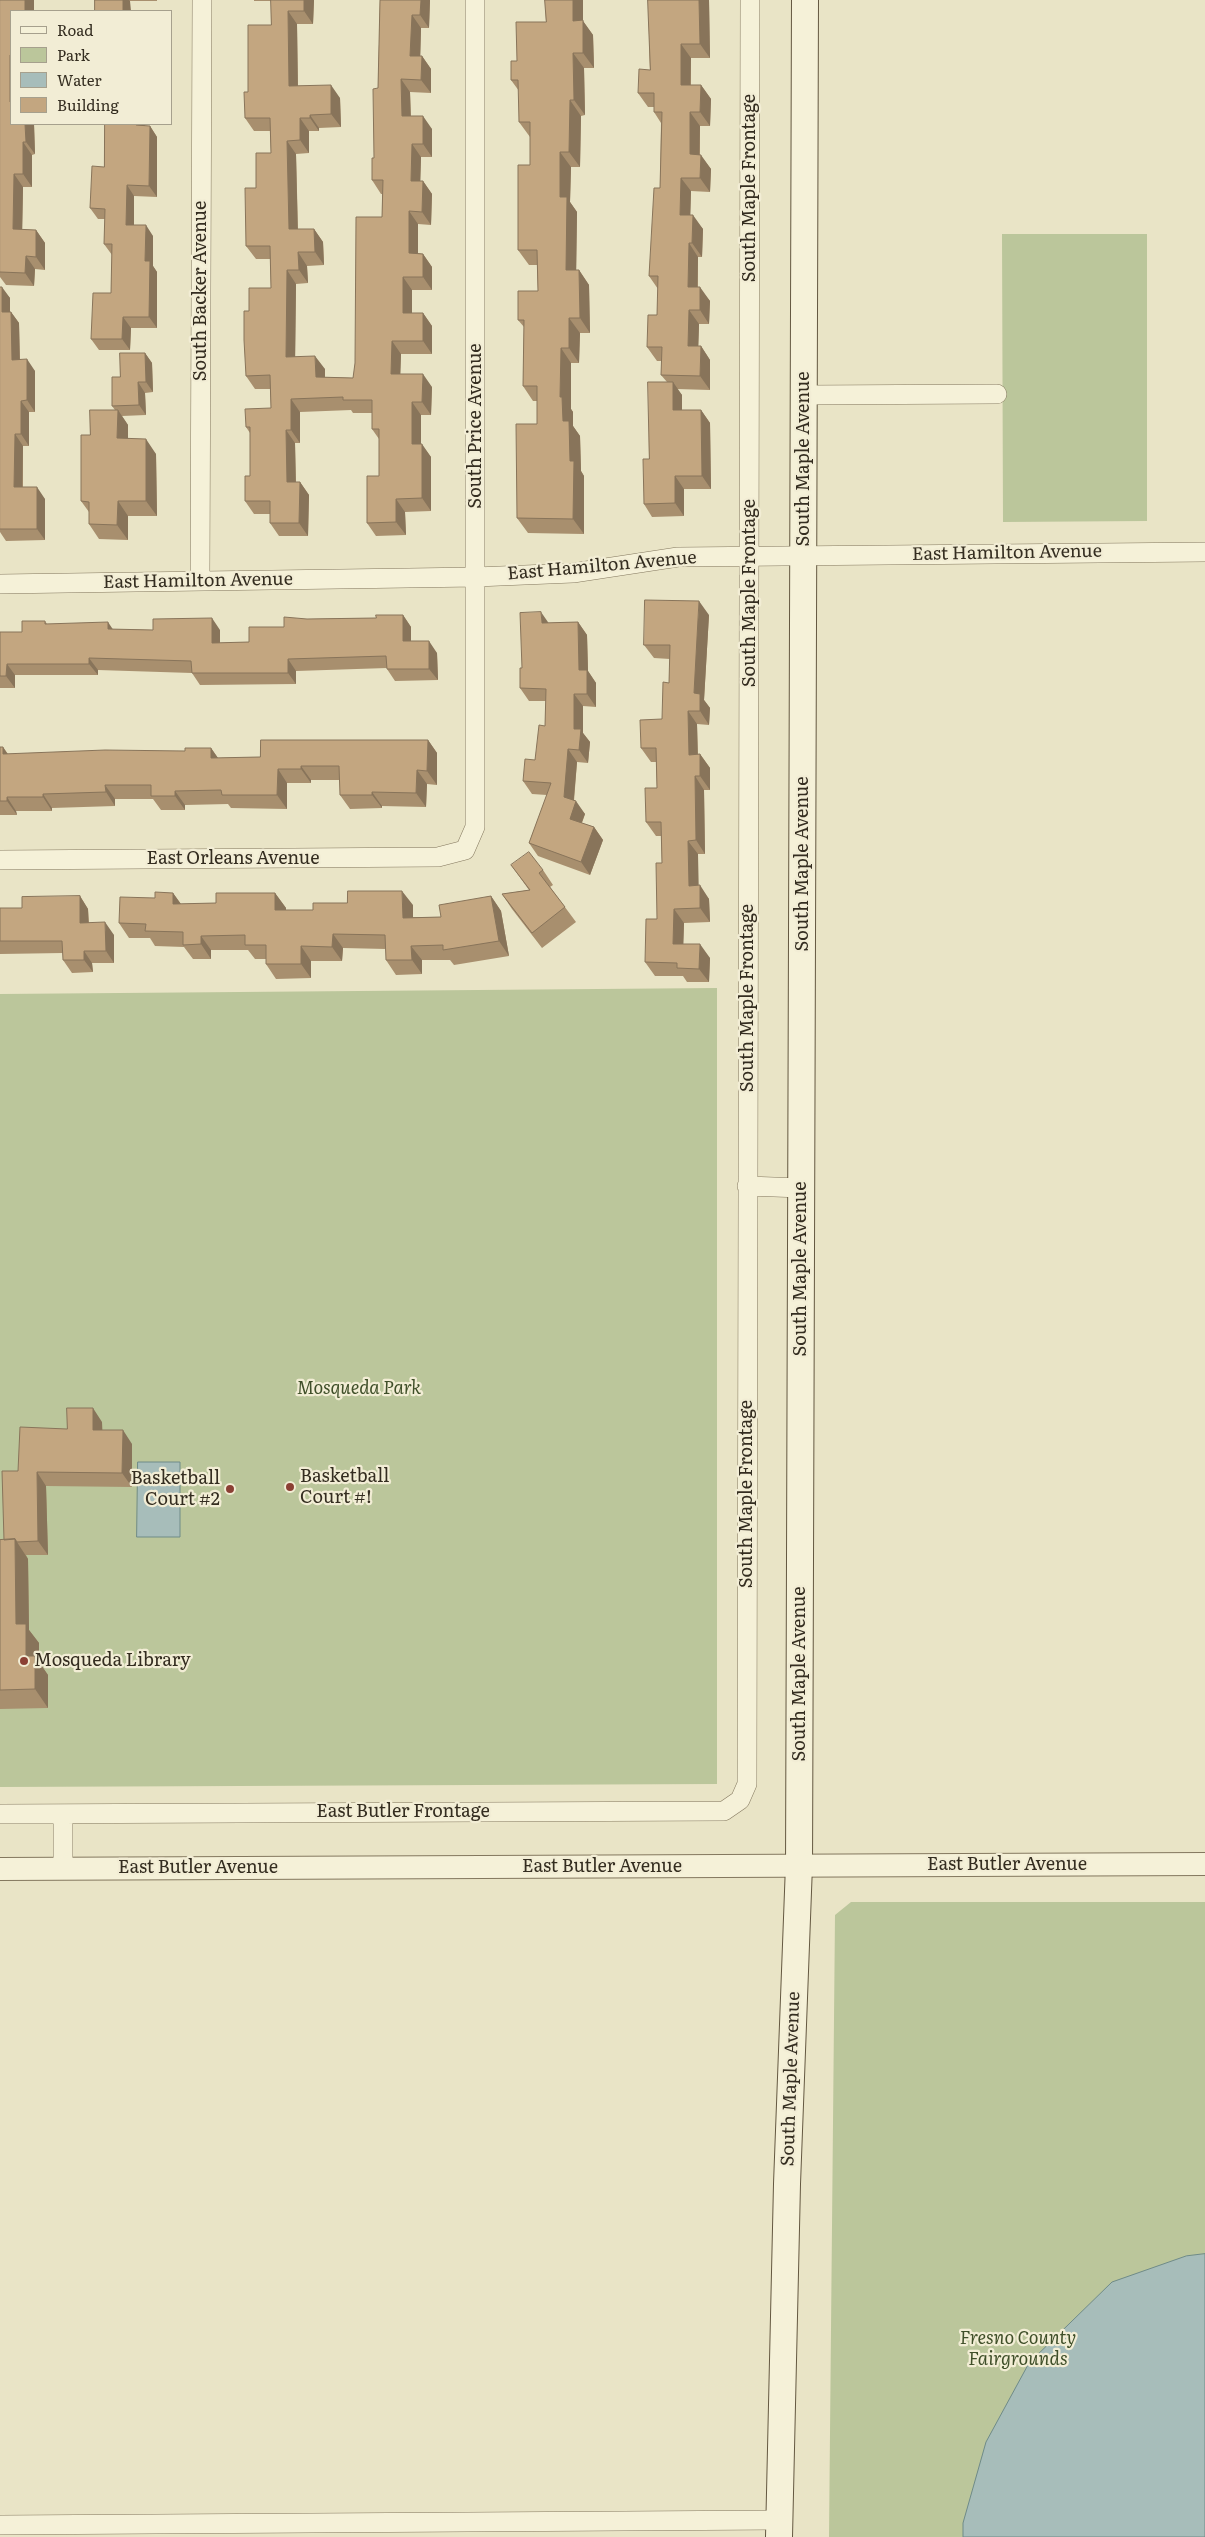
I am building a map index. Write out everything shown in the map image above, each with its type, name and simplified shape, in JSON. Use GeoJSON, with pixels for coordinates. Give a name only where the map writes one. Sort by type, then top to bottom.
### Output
{"type":"FeatureCollection","features":[{"type":"Feature","properties":{"kind":"main road","name":"South Maple Avenue"},"geometry":{"type":"LineString","coordinates":[[779,2528],[787,2184],[799,1865],[804,0]]}},
{"type":"Feature","properties":{"kind":"street","name":"South Backer Avenue"},"geometry":{"type":"LineString","coordinates":[[200,581],[202,0]]}},
{"type":"Feature","properties":{"kind":"street","name":"South Price Avenue"},"geometry":{"type":"LineString","coordinates":[[465,850],[475,826],[476,0]]}},
{"type":"Feature","properties":{"kind":"street","name":"South Maple Frontage"},"geometry":{"type":"LineString","coordinates":[[740,1800],[747,1784],[747,1186],[751,556],[750,0]]}},
{"type":"Feature","properties":{"kind":"street"},"geometry":{"type":"LineString","coordinates":[[804,395],[998,394]]}},
{"type":"Feature","properties":{"kind":"street","name":"East Hamilton Avenue"},"geometry":{"type":"LineString","coordinates":[[0,584],[476,577],[573,573],[678,557],[1205,552]]}},
{"type":"Feature","properties":{"kind":"street","name":"East Orleans Avenue"},"geometry":{"type":"LineString","coordinates":[[0,860],[438,857],[465,850]]}},
{"type":"Feature","properties":{"kind":"street"},"geometry":{"type":"LineString","coordinates":[[747,1186],[801,1188]]}},
{"type":"Feature","properties":{"kind":"street","name":"East Butler Frontage"},"geometry":{"type":"LineString","coordinates":[[0,1814],[724,1811],[740,1800]]}},
{"type":"Feature","properties":{"kind":"street"},"geometry":{"type":"LineString","coordinates":[[63,1814],[63,1868]]}},
{"type":"Feature","properties":{"kind":"street","name":"East Butler Avenue"},"geometry":{"type":"LineString","coordinates":[[0,1869],[1205,1864]]}},
{"type":"Feature","properties":{"kind":"street"},"geometry":{"type":"LineString","coordinates":[[0,2525],[779,2528]]}},
{"type":"Feature","properties":{"kind":"green space"},"geometry":{"type":"Polygon","coordinates":[[[1002,234],[1147,234],[1147,521],[1003,522],[1002,234]]]}},
{"type":"Feature","properties":{"kind":"green space","name":"Mosqueda Park"},"geometry":{"type":"Polygon","coordinates":[[[717,988],[717,1784],[0,1787],[0,994],[717,988]]]}},
{"type":"Feature","properties":{"kind":"green space","name":"Fresno County Fairgrounds"},"geometry":{"type":"Polygon","coordinates":[[[851,1902],[1205,1902],[1205,2537],[829,2537],[835,1915],[851,1902]]]}},
{"type":"Feature","properties":{"kind":"water"},"geometry":{"type":"Polygon","coordinates":[[[138,1462],[180,1462],[180,1537],[137,1537],[138,1462]]]}},
{"type":"Feature","properties":{"kind":"water"},"geometry":{"type":"Polygon","coordinates":[[[1205,2254],[1205,2537],[963,2537],[963,2523],[986,2442],[1029,2363],[1112,2282],[1186,2256],[1205,2254]]]}},
{"type":"Feature","properties":{"kind":"building"},"geometry":{"type":"Polygon","coordinates":[[[0,0],[25,0],[25,10],[10,10],[10,125],[25,125],[26,142],[23,142],[23,174],[14,174],[13,229],[36,230],[36,257],[26,256],[25,273],[0,272],[0,0]]]}},
{"type":"Feature","properties":{"kind":"building"},"geometry":{"type":"Polygon","coordinates":[[[95,0],[123,0],[123,10],[95,10],[95,0]]]}},
{"type":"Feature","properties":{"kind":"building"},"geometry":{"type":"Polygon","coordinates":[[[271,0],[304,0],[304,11],[288,11],[289,86],[331,85],[331,114],[310,115],[310,118],[300,118],[300,140],[287,141],[289,229],[314,229],[315,252],[298,252],[299,270],[287,270],[286,357],[315,356],[316,377],[353,378],[355,363],[356,217],[382,217],[383,180],[372,180],[372,158],[374,158],[373,89],[378,88],[380,0],[421,0],[420,15],[412,15],[410,56],[422,56],[421,80],[401,79],[402,116],[423,116],[423,144],[412,144],[411,181],[423,181],[422,212],[409,211],[409,253],[423,254],[423,277],[403,277],[403,313],[423,313],[423,341],[392,341],[391,374],[423,374],[422,402],[412,402],[412,444],[422,444],[422,498],[396,499],[396,522],[367,523],[367,476],[379,476],[379,429],[372,429],[372,400],[343,400],[343,397],[291,399],[291,430],[286,430],[287,482],[300,482],[299,523],[270,523],[270,501],[245,501],[245,476],[250,476],[250,427],[246,427],[245,409],[271,408],[270,375],[246,376],[244,311],[249,311],[249,288],[271,288],[270,246],[246,246],[245,188],[256,188],[256,153],[271,153],[270,118],[245,118],[244,92],[248,92],[248,25],[271,25],[271,0]]]}},
{"type":"Feature","properties":{"kind":"building"},"geometry":{"type":"Polygon","coordinates":[[[545,0],[573,0],[573,21],[583,20],[583,53],[573,53],[574,100],[570,100],[569,152],[560,152],[560,197],[567,197],[566,270],[579,270],[580,318],[569,318],[569,348],[561,348],[560,397],[562,397],[563,421],[569,421],[570,461],[574,461],[573,519],[517,518],[516,424],[537,424],[537,386],[523,386],[524,320],[518,320],[518,291],[538,291],[537,250],[518,250],[518,165],[530,165],[530,122],[519,122],[518,80],[511,80],[511,61],[517,61],[516,22],[546,22],[545,0]]]}},
{"type":"Feature","properties":{"kind":"building"},"geometry":{"type":"Polygon","coordinates":[[[648,0],[699,0],[700,44],[681,44],[681,85],[701,85],[700,112],[690,112],[690,154],[701,155],[700,178],[681,178],[680,215],[693,215],[692,243],[689,243],[688,287],[700,287],[700,310],[689,310],[688,346],[701,346],[700,376],[661,375],[662,347],[647,347],[648,315],[657,315],[658,276],[649,276],[654,188],[660,188],[662,112],[654,112],[654,93],[638,93],[639,69],[650,70],[648,0]]]}},
{"type":"Feature","properties":{"kind":"building"},"geometry":{"type":"Polygon","coordinates":[[[105,125],[150,126],[149,186],[127,185],[126,225],[146,225],[145,261],[150,261],[149,317],[123,317],[122,339],[91,339],[93,293],[111,293],[112,244],[104,244],[105,209],[90,208],[92,166],[104,167],[105,125]]]}},
{"type":"Feature","properties":{"kind":"building"},"geometry":{"type":"Polygon","coordinates":[[[0,287],[2,287],[2,312],[11,312],[12,360],[27,359],[27,400],[21,401],[21,434],[15,434],[14,487],[37,487],[37,529],[0,529],[0,287]]]}},
{"type":"Feature","properties":{"kind":"building"},"geometry":{"type":"Polygon","coordinates":[[[120,353],[145,353],[146,382],[138,382],[139,405],[112,406],[112,377],[120,377],[120,353]]]}},
{"type":"Feature","properties":{"kind":"building"},"geometry":{"type":"Polygon","coordinates":[[[648,382],[673,382],[673,410],[701,410],[702,476],[675,476],[675,503],[644,504],[643,459],[649,459],[648,382]]]}},
{"type":"Feature","properties":{"kind":"building"},"geometry":{"type":"Polygon","coordinates":[[[90,410],[118,410],[117,438],[146,439],[146,501],[118,501],[117,525],[89,524],[89,502],[81,501],[81,435],[90,435],[90,410]]]}},
{"type":"Feature","properties":{"kind":"building"},"geometry":{"type":"Polygon","coordinates":[[[645,600],[699,601],[694,693],[700,694],[700,711],[688,711],[689,755],[700,754],[700,776],[695,776],[696,840],[688,841],[689,886],[700,885],[700,908],[674,909],[673,944],[700,944],[699,969],[677,968],[677,963],[645,962],[646,919],[657,919],[656,863],[662,863],[661,822],[646,822],[645,788],[657,788],[656,748],[641,748],[640,720],[662,719],[663,682],[669,683],[670,645],[644,645],[645,600]]]}},
{"type":"Feature","properties":{"kind":"building"},"geometry":{"type":"Polygon","coordinates":[[[541,612],[542,623],[578,622],[579,670],[587,670],[587,694],[574,694],[574,729],[581,729],[579,750],[568,749],[564,797],[576,801],[570,819],[594,827],[581,862],[529,843],[551,783],[523,781],[525,759],[535,760],[539,725],[545,726],[546,689],[520,688],[520,668],[522,668],[520,613],[541,612]]]}},
{"type":"Feature","properties":{"kind":"building"},"geometry":{"type":"Polygon","coordinates":[[[376,615],[403,615],[403,641],[429,641],[429,669],[387,669],[386,656],[288,659],[288,673],[192,673],[191,661],[89,658],[89,664],[7,664],[6,676],[0,676],[0,632],[22,632],[22,621],[45,621],[45,624],[108,622],[108,629],[153,630],[153,619],[212,618],[212,643],[249,642],[249,627],[284,627],[284,617],[307,619],[376,618],[376,615]]]}},
{"type":"Feature","properties":{"kind":"building"},"geometry":{"type":"Polygon","coordinates":[[[261,740],[428,740],[427,771],[417,770],[416,793],[372,792],[372,795],[340,795],[339,766],[301,766],[301,769],[278,769],[277,795],[222,795],[221,790],[175,791],[175,796],[151,796],[151,785],[105,785],[106,792],[43,794],[43,797],[7,797],[7,801],[0,801],[0,747],[3,747],[3,754],[105,750],[185,751],[185,748],[211,748],[211,758],[260,757],[261,740]]]}},
{"type":"Feature","properties":{"kind":"building"},"geometry":{"type":"Polygon","coordinates":[[[529,852],[543,870],[539,873],[565,907],[532,933],[502,894],[530,890],[511,865],[529,852]]]}},
{"type":"Feature","properties":{"kind":"building"},"geometry":{"type":"Polygon","coordinates":[[[348,891],[402,891],[403,918],[441,917],[439,905],[491,896],[499,941],[443,950],[443,945],[411,946],[412,960],[386,960],[385,935],[333,934],[332,947],[301,946],[301,964],[266,964],[266,945],[245,945],[245,935],[201,936],[201,944],[183,945],[183,932],[145,931],[146,924],[119,923],[120,897],[155,898],[155,892],[173,893],[173,904],[216,903],[216,893],[275,893],[275,910],[313,910],[313,903],[347,903],[348,891]]]}},
{"type":"Feature","properties":{"kind":"building"},"geometry":{"type":"Polygon","coordinates":[[[80,896],[80,923],[105,922],[106,951],[84,951],[84,960],[63,960],[62,941],[0,941],[0,908],[22,908],[22,897],[80,896]]]}},
{"type":"Feature","properties":{"kind":"building"},"geometry":{"type":"Polygon","coordinates":[[[67,1408],[93,1408],[93,1430],[123,1430],[122,1473],[37,1472],[38,1541],[17,1542],[15,1539],[4,1540],[2,1471],[18,1471],[20,1427],[67,1429],[67,1408]]]}},
{"type":"Feature","properties":{"kind":"building"},"geometry":{"type":"Polygon","coordinates":[[[15,1539],[16,1624],[26,1624],[26,1656],[35,1656],[35,1689],[0,1690],[0,1540],[15,1539]]]}},
{"type":"Feature","properties":{"kind":"place","name":"Basketball Court #!"},"geometry":{"type":"Point","coordinates":[290,1487]}},
{"type":"Feature","properties":{"kind":"place","name":"Basketball Court #2"},"geometry":{"type":"Point","coordinates":[230,1489]}},
{"type":"Feature","properties":{"kind":"place","name":"Mosqueda Library"},"geometry":{"type":"Point","coordinates":[24,1661]}}]}
